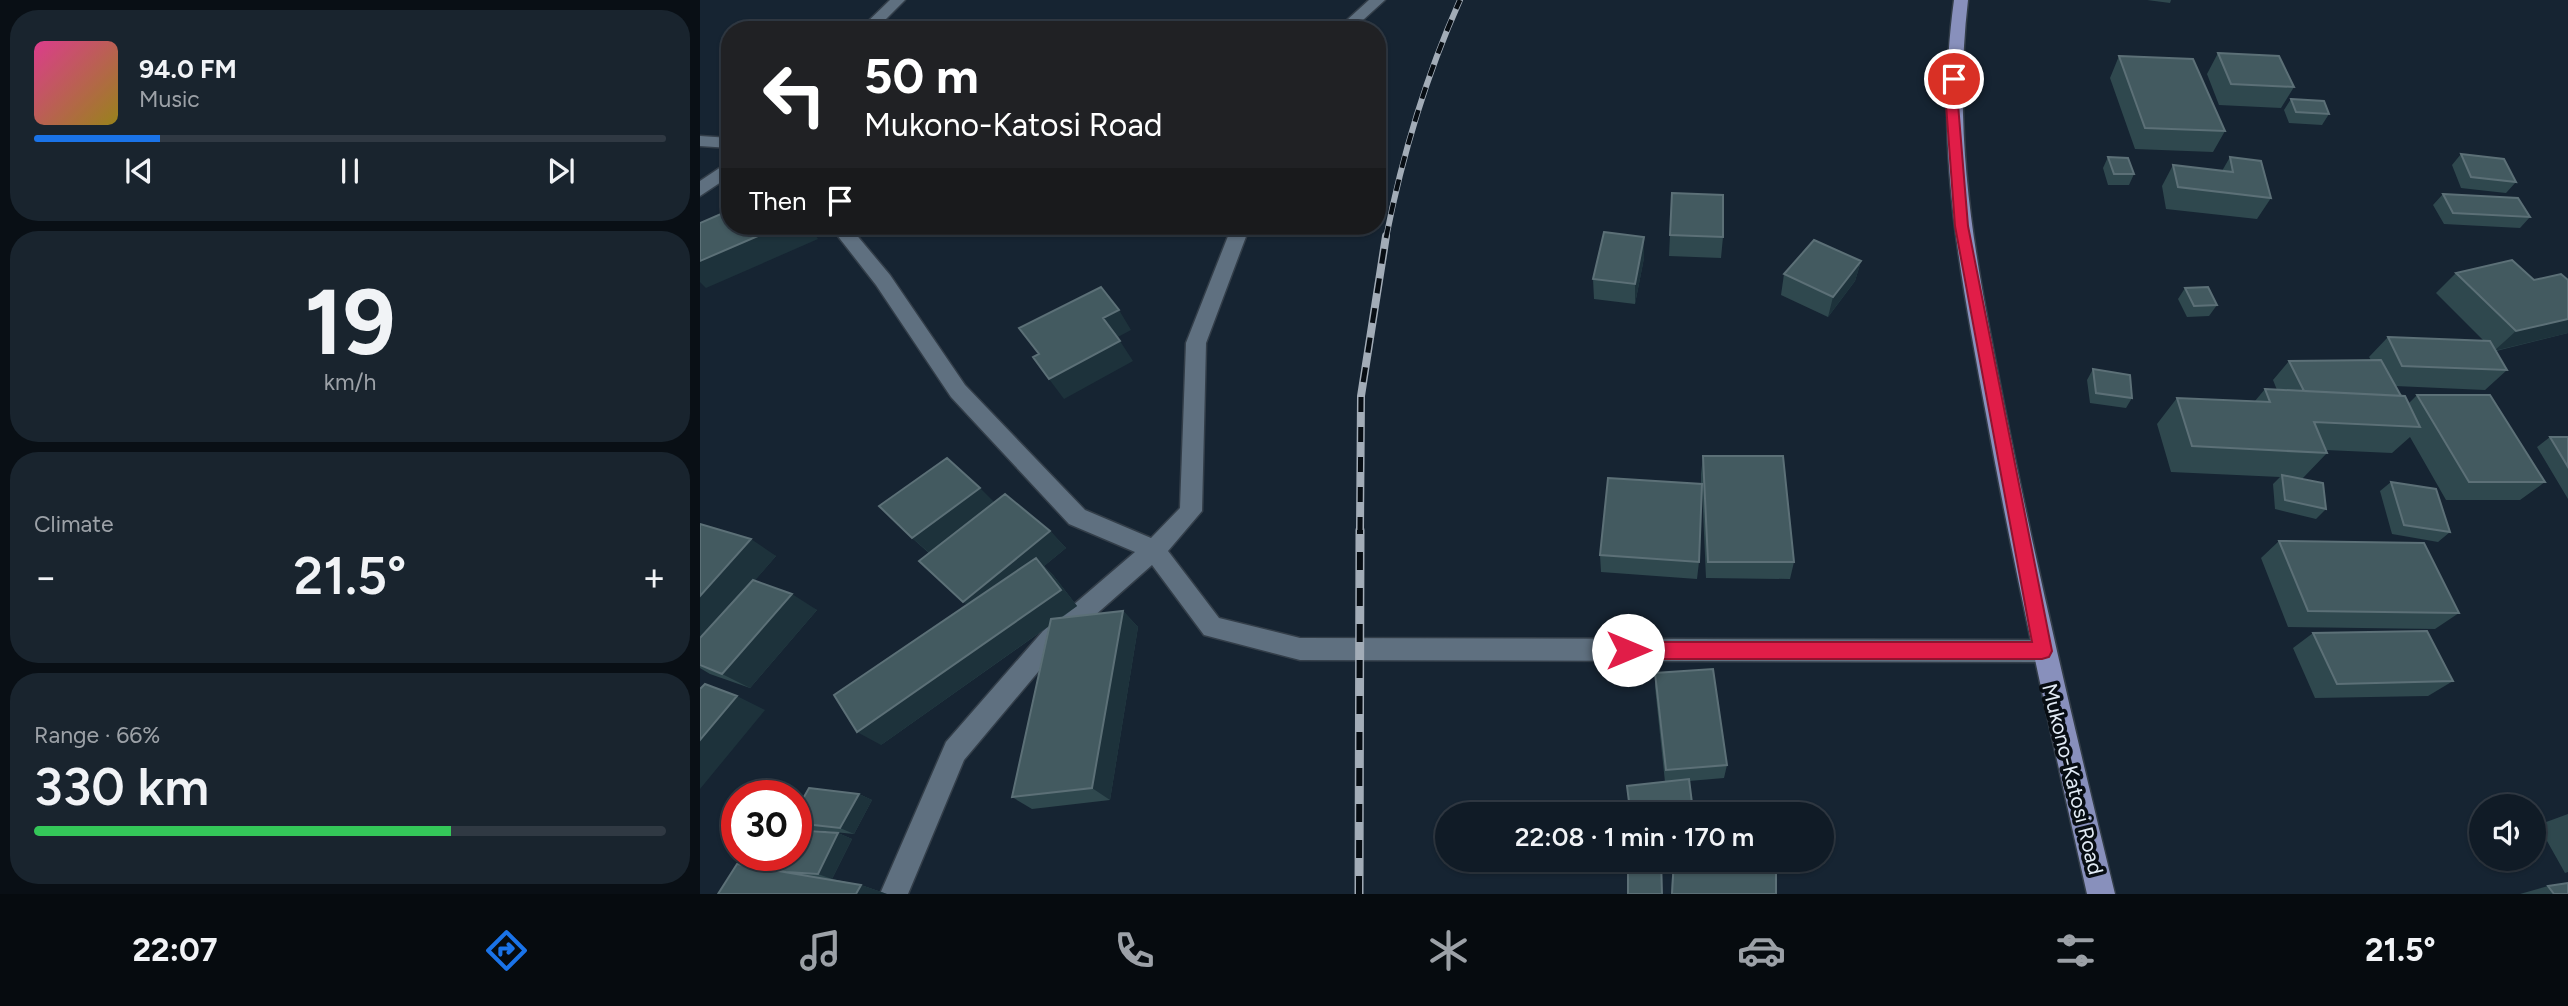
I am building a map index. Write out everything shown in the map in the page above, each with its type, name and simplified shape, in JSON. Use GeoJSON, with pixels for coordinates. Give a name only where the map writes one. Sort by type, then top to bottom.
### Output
{"type":"FeatureCollection","features":[{"type":"Feature","properties":{"kind":"main road","name":"Mukono-Katosi Road"},"geometry":{"type":"LineString","coordinates":[[1961,0],[1952,104],[1961,226],[2042,651],[2101,894]]}},
{"type":"Feature","properties":{"kind":"street"},"geometry":{"type":"LineString","coordinates":[[876,21],[898,0]]}},
{"type":"Feature","properties":{"kind":"street"},"geometry":{"type":"LineString","coordinates":[[1354,21],[1378,0]]}},
{"type":"Feature","properties":{"kind":"street"},"geometry":{"type":"LineString","coordinates":[[700,141],[721,142]]}},
{"type":"Feature","properties":{"kind":"street"},"geometry":{"type":"LineString","coordinates":[[700,190],[721,174]]}},
{"type":"Feature","properties":{"kind":"street"},"geometry":{"type":"LineString","coordinates":[[846,235],[883,280],[958,391],[1077,517],[1154,550],[1212,627],[1300,649],[2042,651]]}},
{"type":"Feature","properties":{"kind":"street"},"geometry":{"type":"LineString","coordinates":[[894,894],[956,751],[1051,639],[1109,586],[1154,550],[1191,511],[1196,343],[1238,235]]}},
{"type":"Feature","properties":{"kind":"building"},"geometry":{"type":"Polygon","coordinates":[[[2218,53],[2279,56],[2294,87],[2231,84],[2218,53]]]}},
{"type":"Feature","properties":{"kind":"building"},"geometry":{"type":"Polygon","coordinates":[[[2119,56],[2193,59],[2225,131],[2145,128],[2119,56]]]}},
{"type":"Feature","properties":{"kind":"building"},"geometry":{"type":"Polygon","coordinates":[[[2291,99],[2324,101],[2329,114],[2296,112],[2291,99]]]}},
{"type":"Feature","properties":{"kind":"building"},"geometry":{"type":"Polygon","coordinates":[[[2461,154],[2504,159],[2516,182],[2471,177],[2461,154]]]}},
{"type":"Feature","properties":{"kind":"building"},"geometry":{"type":"Polygon","coordinates":[[[2108,157],[2128,158],[2134,174],[2114,174],[2108,157]]]}},
{"type":"Feature","properties":{"kind":"building"},"geometry":{"type":"Polygon","coordinates":[[[2230,157],[2261,161],[2271,198],[2178,187],[2173,165],[2233,172],[2230,157]]]}},
{"type":"Feature","properties":{"kind":"building"},"geometry":{"type":"Polygon","coordinates":[[[1672,193],[1723,195],[1723,237],[1670,235],[1672,193]]]}},
{"type":"Feature","properties":{"kind":"building"},"geometry":{"type":"Polygon","coordinates":[[[2443,194],[2518,198],[2530,217],[2453,213],[2443,194]]]}},
{"type":"Feature","properties":{"kind":"building"},"geometry":{"type":"Polygon","coordinates":[[[721,214],[721,235],[760,235],[700,261],[700,223],[721,214]]]}},
{"type":"Feature","properties":{"kind":"building"},"geometry":{"type":"Polygon","coordinates":[[[1604,232],[1644,237],[1635,284],[1593,279],[1604,232]]]}},
{"type":"Feature","properties":{"kind":"building"},"geometry":{"type":"Polygon","coordinates":[[[1814,240],[1861,261],[1833,297],[1784,274],[1814,240]]]}},
{"type":"Feature","properties":{"kind":"building"},"geometry":{"type":"Polygon","coordinates":[[[2512,260],[2534,280],[2561,274],[2568,280],[2568,319],[2516,331],[2456,273],[2512,260]]]}},
{"type":"Feature","properties":{"kind":"building"},"geometry":{"type":"Polygon","coordinates":[[[1101,287],[1119,310],[1103,318],[1120,341],[1049,379],[1033,357],[1039,354],[1019,328],[1101,287]]]}},
{"type":"Feature","properties":{"kind":"building"},"geometry":{"type":"Polygon","coordinates":[[[2208,287],[2217,305],[2194,306],[2185,288],[2208,287]]]}},
{"type":"Feature","properties":{"kind":"building"},"geometry":{"type":"Polygon","coordinates":[[[2388,337],[2490,341],[2507,370],[2402,366],[2388,337]]]}},
{"type":"Feature","properties":{"kind":"building"},"geometry":{"type":"Polygon","coordinates":[[[2381,360],[2401,396],[2304,391],[2289,361],[2381,360]]]}},
{"type":"Feature","properties":{"kind":"building"},"geometry":{"type":"Polygon","coordinates":[[[2093,369],[2130,375],[2132,398],[2096,393],[2093,369]]]}},
{"type":"Feature","properties":{"kind":"building"},"geometry":{"type":"Polygon","coordinates":[[[2265,389],[2405,396],[2420,427],[2314,422],[2327,453],[2192,446],[2177,398],[2270,402],[2265,389]]]}},
{"type":"Feature","properties":{"kind":"building"},"geometry":{"type":"Polygon","coordinates":[[[2417,395],[2490,395],[2545,482],[2469,482],[2417,395]]]}},
{"type":"Feature","properties":{"kind":"building"},"geometry":{"type":"Polygon","coordinates":[[[2550,437],[2568,437],[2568,467],[2550,437]]]}},
{"type":"Feature","properties":{"kind":"building"},"geometry":{"type":"Polygon","coordinates":[[[1703,456],[1783,456],[1794,562],[1708,562],[1703,456]]]}},
{"type":"Feature","properties":{"kind":"building"},"geometry":{"type":"Polygon","coordinates":[[[947,458],[980,488],[912,538],[879,506],[947,458]]]}},
{"type":"Feature","properties":{"kind":"building"},"geometry":{"type":"Polygon","coordinates":[[[2282,475],[2323,483],[2326,509],[2285,500],[2282,475]]]}},
{"type":"Feature","properties":{"kind":"building"},"geometry":{"type":"Polygon","coordinates":[[[1608,478],[1702,484],[1699,562],[1600,555],[1608,478]]]}},
{"type":"Feature","properties":{"kind":"building"},"geometry":{"type":"Polygon","coordinates":[[[2391,482],[2436,489],[2450,532],[2404,525],[2391,482]]]}},
{"type":"Feature","properties":{"kind":"building"},"geometry":{"type":"Polygon","coordinates":[[[1005,494],[1050,531],[963,602],[919,561],[1005,494]]]}},
{"type":"Feature","properties":{"kind":"building"},"geometry":{"type":"Polygon","coordinates":[[[700,524],[751,539],[700,596],[700,524]]]}},
{"type":"Feature","properties":{"kind":"building"},"geometry":{"type":"Polygon","coordinates":[[[2279,541],[2424,543],[2459,613],[2308,611],[2279,541]]]}},
{"type":"Feature","properties":{"kind":"building"},"geometry":{"type":"Polygon","coordinates":[[[1036,558],[1061,590],[857,732],[834,695],[1036,558]]]}},
{"type":"Feature","properties":{"kind":"building"},"geometry":{"type":"Polygon","coordinates":[[[753,580],[792,594],[722,674],[700,665],[700,638],[753,580]]]}},
{"type":"Feature","properties":{"kind":"building"},"geometry":{"type":"Polygon","coordinates":[[[1123,611],[1092,788],[1012,797],[1051,619],[1123,611]]]}},
{"type":"Feature","properties":{"kind":"building"},"geometry":{"type":"Polygon","coordinates":[[[2427,631],[2453,681],[2337,684],[2313,633],[2427,631]]]}},
{"type":"Feature","properties":{"kind":"building"},"geometry":{"type":"Polygon","coordinates":[[[1713,669],[1727,765],[1666,770],[1655,673],[1713,669]]]}},
{"type":"Feature","properties":{"kind":"building"},"geometry":{"type":"Polygon","coordinates":[[[705,684],[737,696],[700,740],[700,689],[705,684]]]}},
{"type":"Feature","properties":{"kind":"building"},"geometry":{"type":"Polygon","coordinates":[[[1689,779],[1692,802],[1629,802],[1627,786],[1689,779]]]}},
{"type":"Feature","properties":{"kind":"building"},"geometry":{"type":"Polygon","coordinates":[[[812,788],[859,794],[840,828],[812,825],[812,788]]]}},
{"type":"Feature","properties":{"kind":"building"},"geometry":{"type":"Polygon","coordinates":[[[812,831],[838,833],[818,874],[780,871],[812,871],[812,831]]]}},
{"type":"Feature","properties":{"kind":"building"},"geometry":{"type":"Polygon","coordinates":[[[733,871],[778,871],[861,885],[856,894],[718,894],[733,871]]]}},
{"type":"Feature","properties":{"kind":"building"},"geometry":{"type":"Polygon","coordinates":[[[1628,872],[1661,872],[1662,894],[1628,894],[1628,872]]]}},
{"type":"Feature","properties":{"kind":"building"},"geometry":{"type":"Polygon","coordinates":[[[1673,872],[1776,872],[1776,894],[1672,894],[1673,872]]]}},
{"type":"Feature","properties":{"kind":"building"},"geometry":{"type":"Polygon","coordinates":[[[2568,883],[2568,894],[2554,894],[2548,886],[2568,883]]]}},
{"type":"Feature","properties":{"kind":"railway"},"geometry":{"type":"LineString","coordinates":[[1386,238],[1416,117],[1460,0]]}},
{"type":"Feature","properties":{"kind":"railway"},"geometry":{"type":"LineString","coordinates":[[1360,532],[1361,396],[1386,236]]}},
{"type":"Feature","properties":{"kind":"railway"},"geometry":{"type":"LineString","coordinates":[[1359,894],[1360,530]]}},
{"type":"Feature","properties":{"kind":"route"},"geometry":{"type":"LineString","coordinates":[[1628,650],[2042,651],[1961,226],[1952,104],[1954,79]]}}]}
